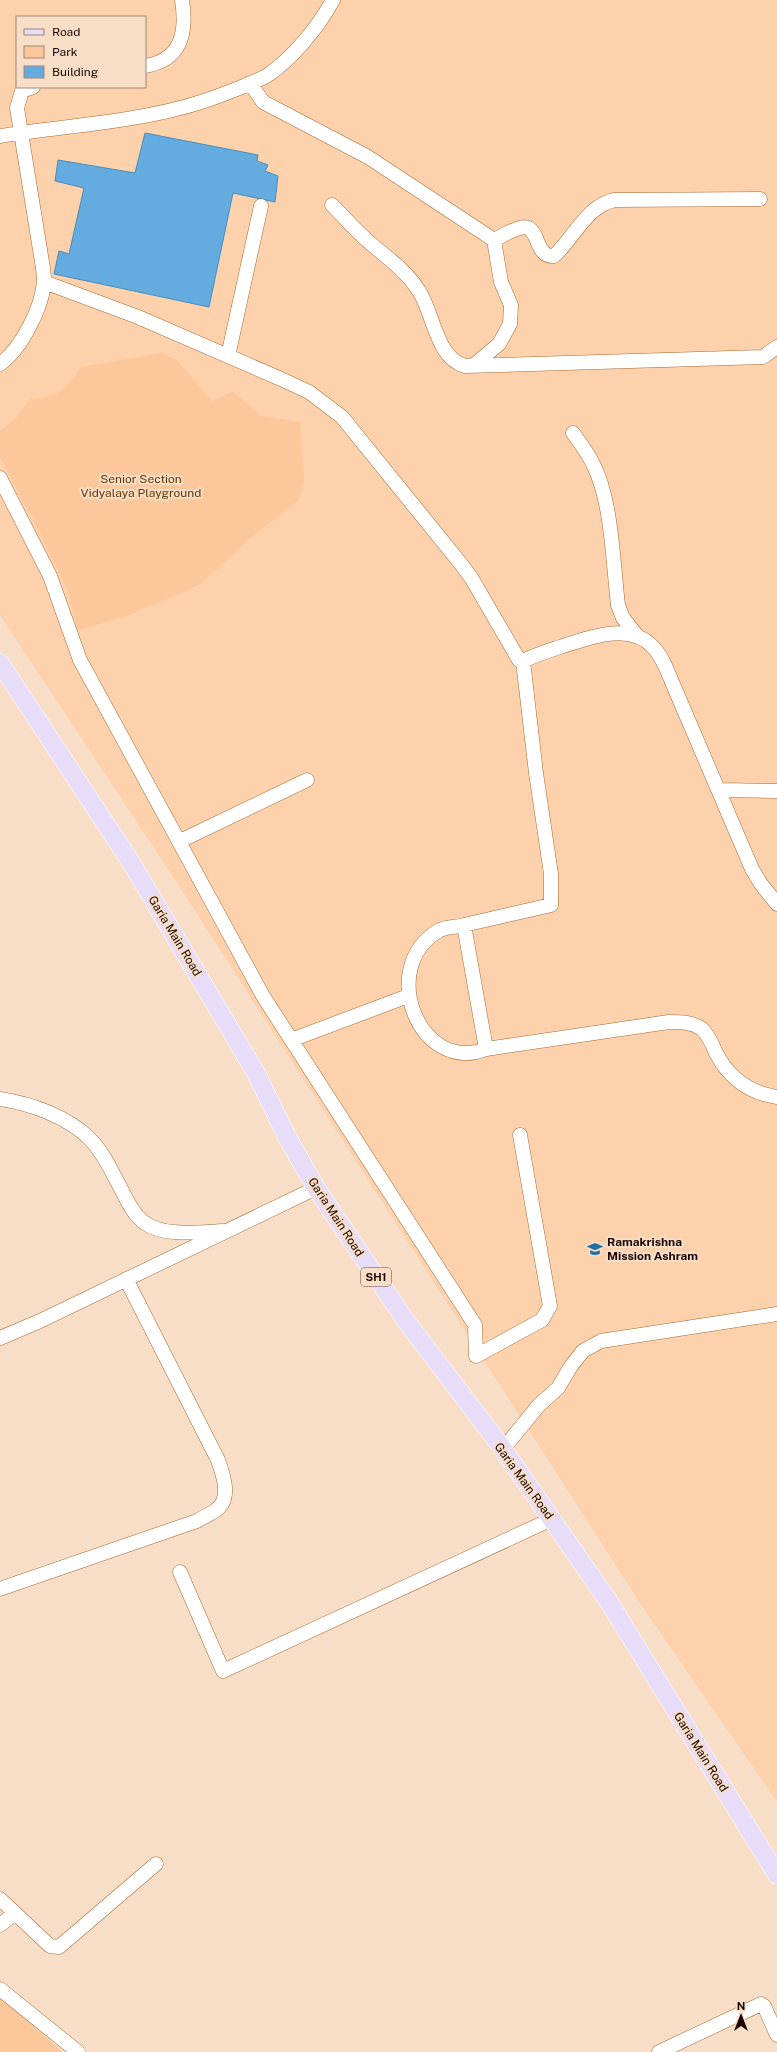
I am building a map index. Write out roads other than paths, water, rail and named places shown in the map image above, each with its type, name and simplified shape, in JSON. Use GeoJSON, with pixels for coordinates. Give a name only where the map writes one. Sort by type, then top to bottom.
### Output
{"type":"FeatureCollection","features":[{"type":"Feature","properties":{"kind":"main road","name":"Garia Main Road"},"geometry":{"type":"LineString","coordinates":[[0,663],[132,864],[256,1073],[288,1137],[316,1188],[406,1321],[502,1449],[609,1602],[777,1875]]}},
{"type":"Feature","properties":{"kind":"street"},"geometry":{"type":"LineString","coordinates":[[146,66],[168,58],[177,48],[184,21],[182,0]]}},
{"type":"Feature","properties":{"kind":"street"},"geometry":{"type":"LineString","coordinates":[[0,136],[127,120],[208,101],[267,75],[303,43],[326,13],[333,0]]}},
{"type":"Feature","properties":{"kind":"street"},"geometry":{"type":"LineString","coordinates":[[250,83],[263,102],[368,157],[494,240],[501,282],[511,305],[510,324],[499,344],[474,365]]}},
{"type":"Feature","properties":{"kind":"street"},"geometry":{"type":"LineString","coordinates":[[0,364],[15,351],[29,326],[36,311],[44,282],[17,108],[22,91],[30,88]]}},
{"type":"Feature","properties":{"kind":"street"},"geometry":{"type":"LineString","coordinates":[[494,240],[521,228],[528,228],[533,231],[544,254],[549,257],[554,256],[596,207],[605,202],[615,200],[760,198]]}},
{"type":"Feature","properties":{"kind":"street"},"geometry":{"type":"LineString","coordinates":[[332,205],[369,242],[397,264],[410,278],[420,291],[442,344],[451,359],[457,364],[465,366],[763,357],[777,347]]}},
{"type":"Feature","properties":{"kind":"street"},"geometry":{"type":"LineString","coordinates":[[228,356],[261,206]]}},
{"type":"Feature","properties":{"kind":"street"},"geometry":{"type":"LineString","coordinates":[[44,282],[138,317],[309,392],[322,400],[342,417],[472,579],[519,660],[523,661],[596,635],[618,633],[638,637],[653,646],[662,658],[720,790],[752,869],[761,884],[777,904]]}},
{"type":"Feature","properties":{"kind":"street"},"geometry":{"type":"LineString","coordinates":[[573,433],[593,464],[601,488],[608,518],[618,605],[623,618],[638,637]]}},
{"type":"Feature","properties":{"kind":"street"},"geometry":{"type":"LineString","coordinates":[[0,478],[50,576],[80,660],[264,996],[475,1325],[476,1356],[542,1320],[550,1306],[520,1135]]}},
{"type":"Feature","properties":{"kind":"street"},"geometry":{"type":"LineString","coordinates":[[523,661],[536,773],[551,874],[551,905],[455,928],[447,927],[438,931],[426,940],[414,958],[407,983],[408,996],[413,1012],[429,1038],[442,1046],[459,1053],[475,1054],[486,1050],[669,1022],[687,1022],[703,1030],[722,1063],[742,1085],[765,1095],[777,1097]]}},
{"type":"Feature","properties":{"kind":"street"},"geometry":{"type":"LineString","coordinates":[[180,841],[307,780]]}},
{"type":"Feature","properties":{"kind":"street"},"geometry":{"type":"LineString","coordinates":[[720,790],[777,791]]}},
{"type":"Feature","properties":{"kind":"street"},"geometry":{"type":"LineString","coordinates":[[464,925],[486,1050]]}},
{"type":"Feature","properties":{"kind":"street"},"geometry":{"type":"LineString","coordinates":[[291,1040],[408,996]]}},
{"type":"Feature","properties":{"kind":"street"},"geometry":{"type":"LineString","coordinates":[[0,1099],[29,1105],[53,1115],[80,1130],[91,1140],[100,1152],[134,1212],[145,1223],[163,1230],[186,1233],[229,1231]]}},
{"type":"Feature","properties":{"kind":"street"},"geometry":{"type":"LineString","coordinates":[[0,1338],[40,1321],[126,1278],[229,1231],[316,1188]]}},
{"type":"Feature","properties":{"kind":"street"},"geometry":{"type":"LineString","coordinates":[[0,1589],[197,1521],[218,1509],[224,1497],[225,1481],[218,1460],[126,1278]]}},
{"type":"Feature","properties":{"kind":"street"},"geometry":{"type":"LineString","coordinates":[[502,1449],[539,1406],[558,1388],[570,1366],[583,1351],[601,1341],[777,1314]]}},
{"type":"Feature","properties":{"kind":"street"},"geometry":{"type":"LineString","coordinates":[[180,1572],[223,1671],[552,1519]]}},
{"type":"Feature","properties":{"kind":"street"},"geometry":{"type":"LineString","coordinates":[[0,1899],[50,1946],[59,1947],[156,1864]]}},
{"type":"Feature","properties":{"kind":"street"},"geometry":{"type":"LineString","coordinates":[[0,1925],[15,1913]]}},
{"type":"Feature","properties":{"kind":"street"},"geometry":{"type":"LineString","coordinates":[[0,1989],[78,2052]]}},
{"type":"Feature","properties":{"kind":"street"},"geometry":{"type":"LineString","coordinates":[[659,2052],[761,2004],[764,2006],[777,2035]]}},
{"type":"Feature","properties":{"kind":"place","name":"Ramakrishna Mission Ashram"},"geometry":{"type":"Point","coordinates":[595,1249]}},
{"type":"Feature","properties":{"kind":"park label","name":"Senior Section Vidyalaya Playground"},"geometry":{"type":"Point","coordinates":[141,486]}}]}
